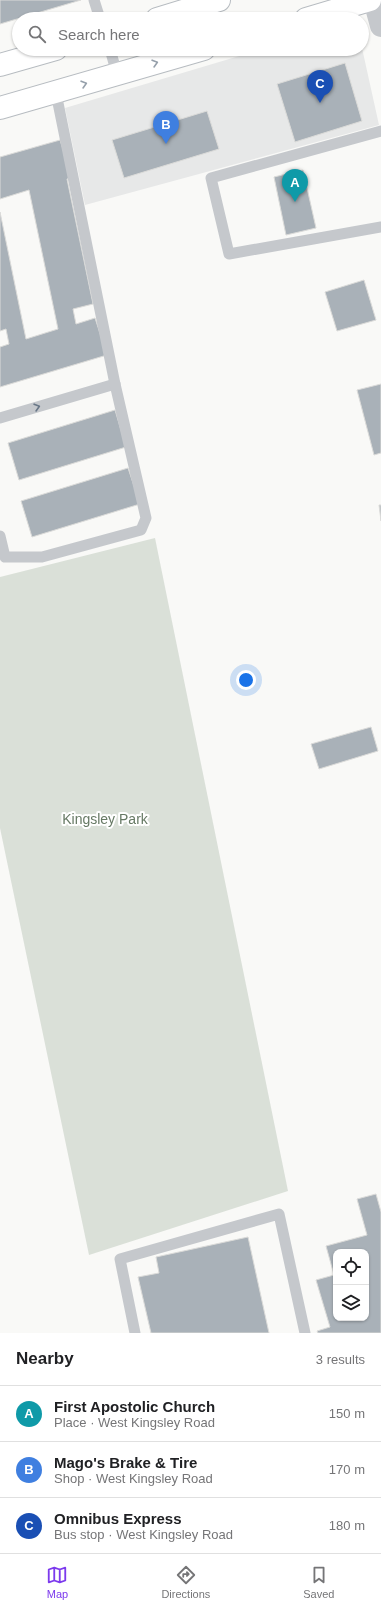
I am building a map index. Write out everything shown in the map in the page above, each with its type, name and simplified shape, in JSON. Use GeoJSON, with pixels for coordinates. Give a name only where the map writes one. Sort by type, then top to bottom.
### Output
{"type":"FeatureCollection","features":[{"type":"Feature","properties":{"kind":"main road"},"geometry":{"type":"LineString","coordinates":[[180,12],[219,0]]}},
{"type":"Feature","properties":{"kind":"main road"},"geometry":{"type":"LineString","coordinates":[[330,12],[370,0]]}},
{"type":"Feature","properties":{"kind":"main road"},"geometry":{"type":"LineString","coordinates":[[0,65],[32,56]]}},
{"type":"Feature","properties":{"kind":"main road"},"geometry":{"type":"LineString","coordinates":[[0,108],[180,56]]}},
{"type":"Feature","properties":{"kind":"street"},"geometry":{"type":"LineString","coordinates":[[374,0],[381,26]]}},
{"type":"Feature","properties":{"kind":"lane"},"geometry":{"type":"LineString","coordinates":[[94,0],[98,12]]}},
{"type":"Feature","properties":{"kind":"lane"},"geometry":{"type":"LineString","coordinates":[[112,56],[118,74]]}},
{"type":"Feature","properties":{"kind":"lane"},"geometry":{"type":"LineString","coordinates":[[0,536],[5,557],[42,557],[141,530],[146,518],[115,384],[56,92]]}},
{"type":"Feature","properties":{"kind":"lane"},"geometry":{"type":"LineString","coordinates":[[381,131],[211,178],[229,254],[381,227]]}},
{"type":"Feature","properties":{"kind":"lane"},"geometry":{"type":"LineString","coordinates":[[0,418],[115,384]]}},
{"type":"Feature","properties":{"kind":"lane"},"geometry":{"type":"LineString","coordinates":[[135,1333],[120,1259],[279,1214],[305,1333]]}},
{"type":"Feature","properties":{"kind":"shaded area"},"geometry":{"type":"Polygon","coordinates":[[[240,56],[364,56],[379,125],[85,205],[65,108],[240,56]]]}},
{"type":"Feature","properties":{"kind":"green space","name":"Kingsley Park"},"geometry":{"type":"Polygon","coordinates":[[[155,538],[288,1191],[89,1255],[0,828],[0,577],[155,538]]]}},
{"type":"Feature","properties":{"kind":"building"},"geometry":{"type":"Polygon","coordinates":[[[0,0],[81,0],[40,12],[12,12],[12,20],[0,24],[0,0]]]}},
{"type":"Feature","properties":{"kind":"building"},"geometry":{"type":"Polygon","coordinates":[[[345,63],[362,121],[295,142],[277,84],[345,63]]]}},
{"type":"Feature","properties":{"kind":"building"},"geometry":{"type":"Polygon","coordinates":[[[207,111],[219,149],[124,178],[112,140],[207,111]]]}},
{"type":"Feature","properties":{"kind":"building"},"geometry":{"type":"Polygon","coordinates":[[[60,140],[72,177],[67,179],[93,304],[73,309],[76,324],[95,318],[107,355],[0,387],[0,347],[9,344],[6,329],[0,331],[0,212],[26,339],[58,329],[29,190],[0,199],[0,157],[60,140]]]}},
{"type":"Feature","properties":{"kind":"building"},"geometry":{"type":"Polygon","coordinates":[[[303,170],[316,228],[286,235],[274,177],[303,170]]]}},
{"type":"Feature","properties":{"kind":"building"},"geometry":{"type":"Polygon","coordinates":[[[364,280],[376,320],[337,331],[325,292],[364,280]]]}},
{"type":"Feature","properties":{"kind":"building"},"geometry":{"type":"Polygon","coordinates":[[[381,384],[381,453],[374,455],[357,390],[381,384]]]}},
{"type":"Feature","properties":{"kind":"building"},"geometry":{"type":"Polygon","coordinates":[[[115,410],[126,447],[19,480],[8,443],[115,410]]]}},
{"type":"Feature","properties":{"kind":"building"},"geometry":{"type":"Polygon","coordinates":[[[128,468],[140,504],[32,537],[21,501],[128,468]]]}},
{"type":"Feature","properties":{"kind":"building"},"geometry":{"type":"Polygon","coordinates":[[[379,505],[381,505],[381,521],[379,505]]]}},
{"type":"Feature","properties":{"kind":"building"},"geometry":{"type":"Polygon","coordinates":[[[371,727],[378,751],[319,769],[311,744],[371,727]]]}},
{"type":"Feature","properties":{"kind":"building"},"geometry":{"type":"Polygon","coordinates":[[[376,1194],[381,1212],[381,1333],[318,1333],[317,1331],[330,1327],[316,1280],[333,1275],[333,1321],[369,1321],[369,1249],[333,1249],[333,1271],[326,1246],[367,1235],[357,1199],[376,1194]]]}},
{"type":"Feature","properties":{"kind":"building"},"geometry":{"type":"Polygon","coordinates":[[[248,1237],[269,1333],[151,1333],[138,1277],[159,1273],[156,1257],[248,1237]]]}},
{"type":"Feature","properties":{"kind":"place","name":"Omnibus Express"},"geometry":{"type":"Point","coordinates":[320,103]}},
{"type":"Feature","properties":{"kind":"place","name":"Mago's Brake & Tire"},"geometry":{"type":"Point","coordinates":[166,144]}},
{"type":"Feature","properties":{"kind":"place","name":"First Apostolic Church"},"geometry":{"type":"Point","coordinates":[295,202]}}]}
